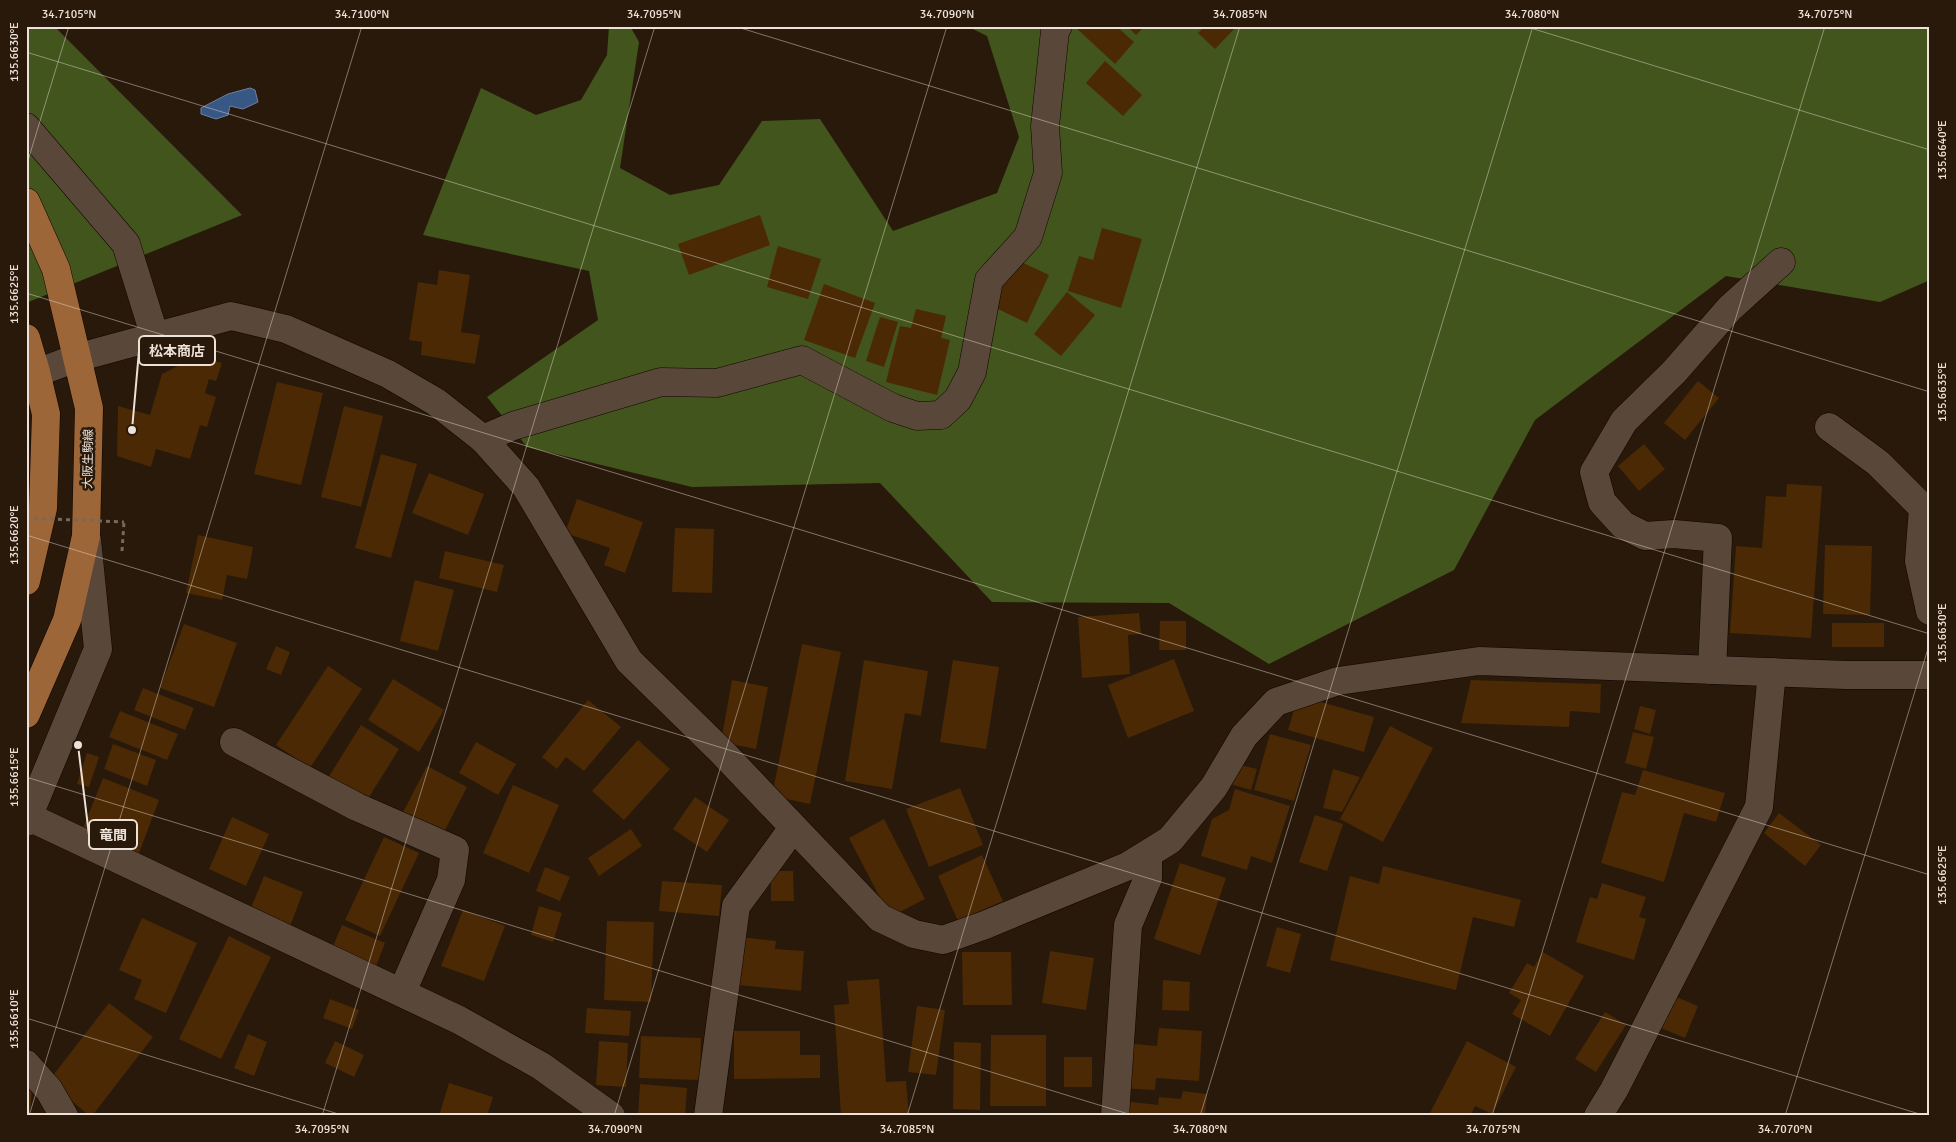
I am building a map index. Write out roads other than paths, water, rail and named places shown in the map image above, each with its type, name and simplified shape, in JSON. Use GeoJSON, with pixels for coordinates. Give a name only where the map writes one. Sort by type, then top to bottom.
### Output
{"type":"FeatureCollection","features":[{"type":"Feature","properties":{"kind":"main road","name":"大阪生駒線"},"geometry":{"type":"LineString","coordinates":[[26,202],[56,269],[89,408],[86,536],[67,620],[26,714]]}},
{"type":"Feature","properties":{"kind":"main road"},"geometry":{"type":"LineString","coordinates":[[26,338],[31,374],[46,414],[43,508],[26,581]]}},
{"type":"Feature","properties":{"kind":"street"},"geometry":{"type":"LineString","coordinates":[[484,439],[513,426],[661,382],[717,383],[802,360],[893,408],[917,416],[941,415],[958,398],[972,372],[989,280],[1028,237],[1048,173],[1045,126],[1055,31],[1058,26]]}},
{"type":"Feature","properties":{"kind":"street"},"geometry":{"type":"LineString","coordinates":[[26,127],[126,244],[154,338]]}},
{"type":"Feature","properties":{"kind":"street"},"geometry":{"type":"LineString","coordinates":[[1712,670],[1718,538],[1674,534],[1645,536],[1622,525],[1602,502],[1594,472],[1624,421],[1674,372],[1730,308],[1781,262]]}},
{"type":"Feature","properties":{"kind":"street"},"geometry":{"type":"LineString","coordinates":[[31,374],[76,358],[231,316],[286,329],[388,374],[436,402],[484,439],[526,487],[629,661],[723,753],[880,918],[914,934],[943,940],[985,925],[1128,866],[1170,840],[1214,787],[1244,736],[1276,702],[1338,681],[1479,661],[1930,676]]}},
{"type":"Feature","properties":{"kind":"street"},"geometry":{"type":"LineString","coordinates":[[1829,427],[1878,463],[1923,508],[1920,561],[1930,611]]}},
{"type":"Feature","properties":{"kind":"street"},"geometry":{"type":"LineString","coordinates":[[86,536],[98,650],[27,819],[459,1020],[541,1066],[611,1116]]}},
{"type":"Feature","properties":{"kind":"street"},"geometry":{"type":"LineString","coordinates":[[1598,1116],[1614,1090],[1759,807],[1772,672]]}},
{"type":"Feature","properties":{"kind":"street"},"geometry":{"type":"LineString","coordinates":[[234,742],[357,807],[455,850],[451,880],[402,992]]}},
{"type":"Feature","properties":{"kind":"street"},"geometry":{"type":"LineString","coordinates":[[708,1116],[736,906],[793,828]]}},
{"type":"Feature","properties":{"kind":"street"},"geometry":{"type":"LineString","coordinates":[[1115,1116],[1128,925],[1148,878],[1148,854]]}},
{"type":"Feature","properties":{"kind":"street"},"geometry":{"type":"LineString","coordinates":[[26,1064],[49,1090],[64,1116]]}},
{"type":"Feature","properties":{"kind":"water"},"geometry":{"type":"Polygon","coordinates":[[[250,88],[255,90],[258,102],[243,109],[230,106],[228,115],[216,119],[201,114],[201,108],[228,94],[250,88]]]}},
{"type":"Feature","properties":{"kind":"place","name":"松本商店"},"geometry":{"type":"Point","coordinates":[132,430]}},
{"type":"Feature","properties":{"kind":"place","name":"竜間"},"geometry":{"type":"Point","coordinates":[78,745]}}]}
